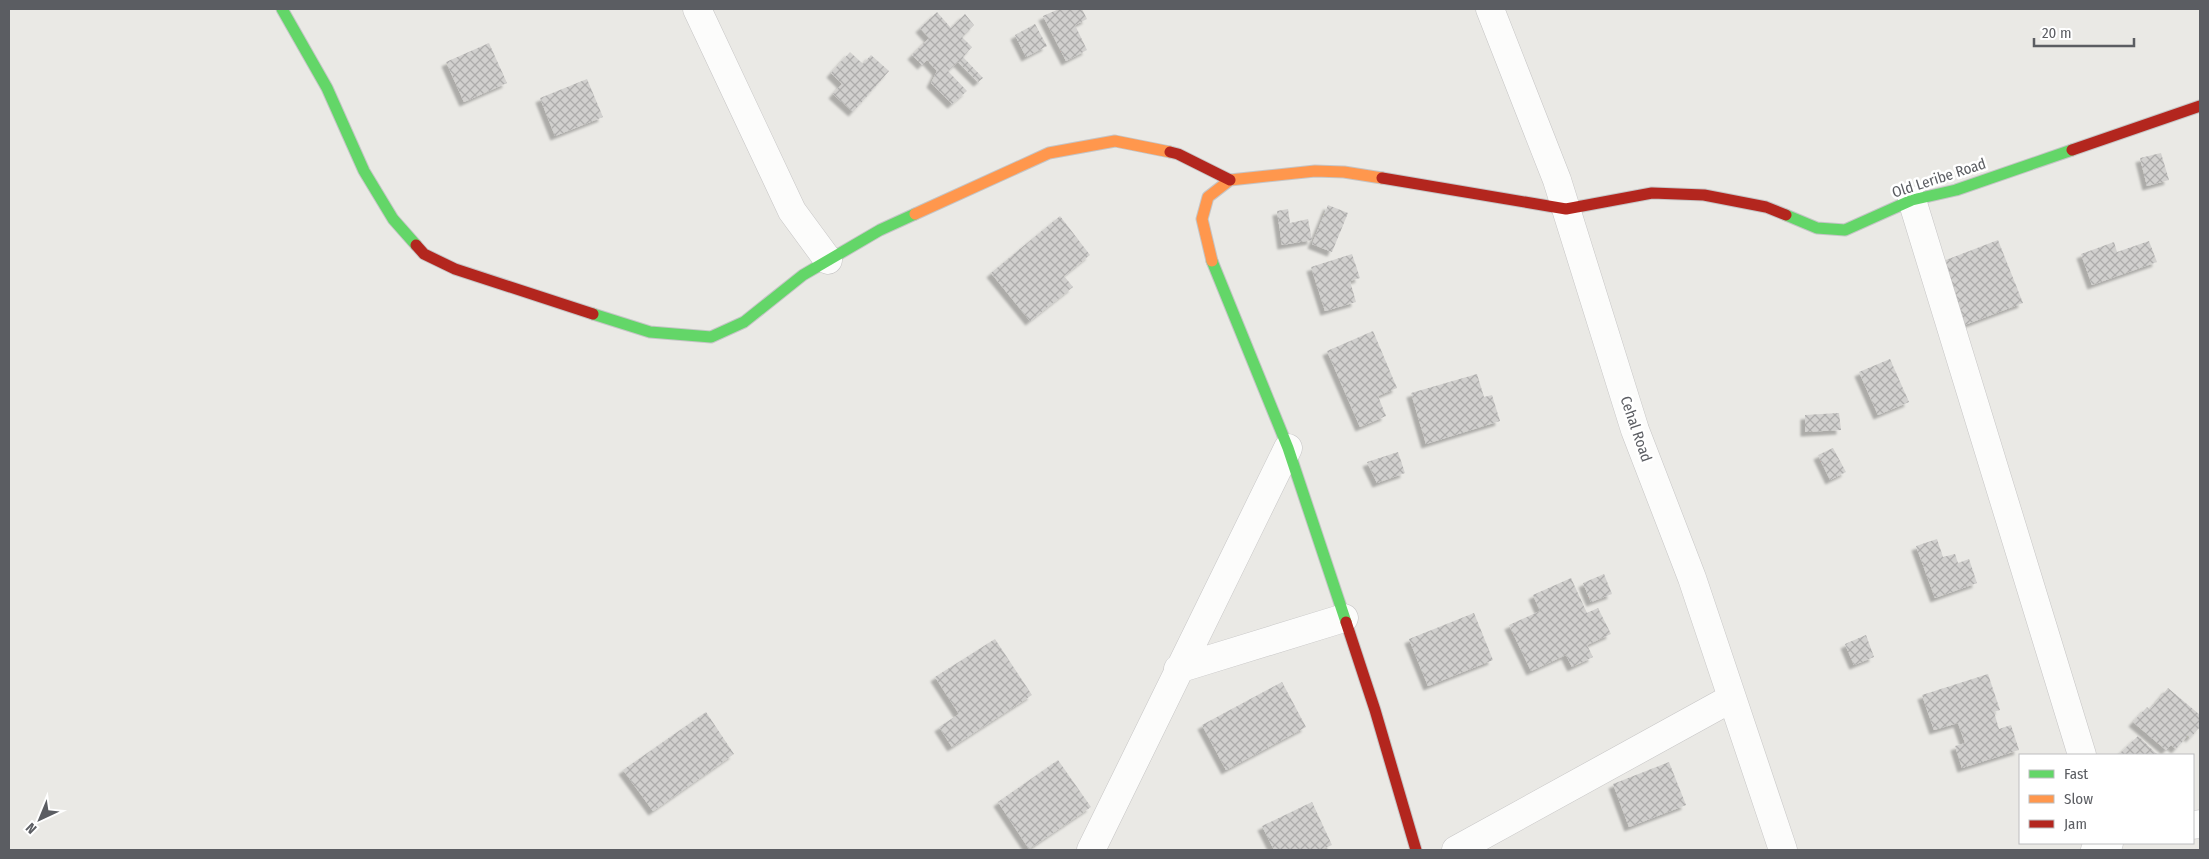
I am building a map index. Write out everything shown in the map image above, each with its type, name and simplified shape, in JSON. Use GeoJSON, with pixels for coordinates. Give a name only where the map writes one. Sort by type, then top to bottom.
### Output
{"type":"FeatureCollection","features":[{"type":"Feature","properties":{"kind":"street"},"geometry":{"type":"LineString","coordinates":[[282,9],[327,88],[364,171],[393,219],[424,254],[455,269],[650,332],[711,337],[744,322],[803,275],[880,230],[1049,153],[1115,141],[1178,154],[1230,180],[1208,196],[1202,219],[1212,261],[1288,448],[1375,710],[1416,850]]}},
{"type":"Feature","properties":{"kind":"street"},"geometry":{"type":"LineString","coordinates":[[696,9],[792,211],[828,260]]}},
{"type":"Feature","properties":{"kind":"street","name":"Cehal Road"},"geometry":{"type":"LineString","coordinates":[[1490,9],[1566,208],[1635,430],[1692,578],[1783,850]]}},
{"type":"Feature","properties":{"kind":"street","name":"Old Leribe Road"},"geometry":{"type":"LineString","coordinates":[[1230,180],[1315,171],[1344,172],[1566,208],[1652,193],[1704,195],[1766,207],[1817,228],[1845,230],[1912,200],[1956,190],[2200,106]]}},
{"type":"Feature","properties":{"kind":"street"},"geometry":{"type":"LineString","coordinates":[[1912,200],[2082,754]]}},
{"type":"Feature","properties":{"kind":"street"},"geometry":{"type":"LineString","coordinates":[[1091,850],[1178,669],[1288,448]]}},
{"type":"Feature","properties":{"kind":"street"},"geometry":{"type":"LineString","coordinates":[[1178,669],[1344,618]]}},
{"type":"Feature","properties":{"kind":"street"},"geometry":{"type":"LineString","coordinates":[[1456,850],[1732,698]]}},
{"type":"Feature","properties":{"kind":"street"},"geometry":{"type":"LineString","coordinates":[[2095,850],[2108,844]]}},
{"type":"Feature","properties":{"kind":"building"},"geometry":{"type":"Polygon","coordinates":[[[1059,9],[1082,9],[1087,19],[1075,25],[1087,50],[1066,61],[1043,16],[1059,9]]]}},
{"type":"Feature","properties":{"kind":"building"},"geometry":{"type":"Polygon","coordinates":[[[937,12],[951,28],[965,14],[974,25],[962,37],[972,47],[963,57],[983,78],[978,82],[958,62],[948,71],[967,91],[952,104],[931,83],[937,71],[927,60],[922,65],[912,55],[929,38],[920,28],[937,12]]]}},
{"type":"Feature","properties":{"kind":"building"},"geometry":{"type":"Polygon","coordinates":[[[1035,24],[1047,46],[1026,57],[1015,35],[1035,24]]]}},
{"type":"Feature","properties":{"kind":"building"},"geometry":{"type":"Polygon","coordinates":[[[489,43],[507,83],[464,102],[446,62],[489,43]]]}},
{"type":"Feature","properties":{"kind":"building"},"geometry":{"type":"Polygon","coordinates":[[[850,52],[863,64],[871,55],[889,71],[853,112],[833,94],[842,84],[831,73],[850,52]]]}},
{"type":"Feature","properties":{"kind":"building"},"geometry":{"type":"Polygon","coordinates":[[[587,79],[603,117],[555,136],[540,98],[587,79]]]}},
{"type":"Feature","properties":{"kind":"building"},"geometry":{"type":"Polygon","coordinates":[[[2161,153],[2169,180],[2147,186],[2140,158],[2161,153]]]}},
{"type":"Feature","properties":{"kind":"building"},"geometry":{"type":"Polygon","coordinates":[[[1328,205],[1348,213],[1332,252],[1312,244],[1328,205]]]}},
{"type":"Feature","properties":{"kind":"building"},"geometry":{"type":"Polygon","coordinates":[[[1288,209],[1290,223],[1308,219],[1312,240],[1282,245],[1277,211],[1288,209]]]}},
{"type":"Feature","properties":{"kind":"building"},"geometry":{"type":"Polygon","coordinates":[[[1060,216],[1090,255],[1064,276],[1073,287],[1030,321],[991,273],[1060,216]]]}},
{"type":"Feature","properties":{"kind":"building"},"geometry":{"type":"Polygon","coordinates":[[[1998,240],[2023,303],[1962,326],[1938,263],[1998,240]]]}},
{"type":"Feature","properties":{"kind":"building"},"geometry":{"type":"Polygon","coordinates":[[[2149,241],[2157,262],[2092,285],[2081,254],[2114,242],[2117,252],[2149,241]]]}},
{"type":"Feature","properties":{"kind":"building"},"geometry":{"type":"Polygon","coordinates":[[[1352,254],[1360,278],[1350,281],[1356,302],[1325,311],[1311,267],[1352,254]]]}},
{"type":"Feature","properties":{"kind":"building"},"geometry":{"type":"Polygon","coordinates":[[[1373,331],[1397,388],[1378,396],[1386,416],[1360,427],[1327,351],[1373,331]]]}},
{"type":"Feature","properties":{"kind":"building"},"geometry":{"type":"Polygon","coordinates":[[[1890,359],[1909,402],[1878,415],[1859,372],[1890,359]]]}},
{"type":"Feature","properties":{"kind":"building"},"geometry":{"type":"Polygon","coordinates":[[[1477,374],[1484,397],[1492,395],[1500,421],[1426,444],[1411,393],[1477,374]]]}},
{"type":"Feature","properties":{"kind":"building"},"geometry":{"type":"Polygon","coordinates":[[[1839,413],[1841,430],[1805,432],[1805,415],[1839,413]]]}},
{"type":"Feature","properties":{"kind":"building"},"geometry":{"type":"Polygon","coordinates":[[[1833,448],[1846,472],[1830,480],[1818,455],[1833,448]]]}},
{"type":"Feature","properties":{"kind":"building"},"geometry":{"type":"Polygon","coordinates":[[[1398,452],[1405,473],[1377,483],[1367,462],[1398,452]]]}},
{"type":"Feature","properties":{"kind":"building"},"geometry":{"type":"Polygon","coordinates":[[[1937,539],[1943,557],[1955,554],[1958,563],[1969,559],[1977,583],[1935,598],[1916,546],[1937,539]]]}},
{"type":"Feature","properties":{"kind":"building"},"geometry":{"type":"Polygon","coordinates":[[[1604,574],[1612,594],[1591,602],[1583,583],[1604,574]]]}},
{"type":"Feature","properties":{"kind":"building"},"geometry":{"type":"Polygon","coordinates":[[[1571,578],[1587,613],[1598,608],[1611,634],[1587,645],[1593,657],[1572,667],[1566,655],[1531,671],[1509,625],[1540,611],[1533,595],[1571,578]]]}},
{"type":"Feature","properties":{"kind":"building"},"geometry":{"type":"Polygon","coordinates":[[[1474,613],[1493,660],[1428,686],[1409,639],[1474,613]]]}},
{"type":"Feature","properties":{"kind":"building"},"geometry":{"type":"Polygon","coordinates":[[[1866,635],[1874,657],[1854,665],[1845,644],[1866,635]]]}},
{"type":"Feature","properties":{"kind":"building"},"geometry":{"type":"Polygon","coordinates":[[[995,639],[1032,695],[952,747],[939,727],[959,714],[935,677],[995,639]]]}},
{"type":"Feature","properties":{"kind":"building"},"geometry":{"type":"Polygon","coordinates":[[[1988,674],[2000,710],[1994,712],[1999,729],[2011,725],[2019,750],[1962,768],[1955,746],[1965,743],[1958,723],[1934,730],[1922,695],[1988,674]]]}},
{"type":"Feature","properties":{"kind":"building"},"geometry":{"type":"Polygon","coordinates":[[[1282,682],[1306,727],[1226,770],[1202,725],[1282,682]]]}},
{"type":"Feature","properties":{"kind":"building"},"geometry":{"type":"Polygon","coordinates":[[[2168,688],[2200,715],[2200,727],[2190,738],[2188,735],[2176,749],[2171,745],[2166,750],[2133,722],[2147,707],[2150,710],[2168,688]]]}},
{"type":"Feature","properties":{"kind":"building"},"geometry":{"type":"Polygon","coordinates":[[[706,712],[734,754],[653,811],[623,770],[706,712]]]}},
{"type":"Feature","properties":{"kind":"building"},"geometry":{"type":"Polygon","coordinates":[[[2138,736],[2157,754],[2119,754],[2138,736]]]}},
{"type":"Feature","properties":{"kind":"building"},"geometry":{"type":"Polygon","coordinates":[[[1058,760],[1091,807],[1029,849],[998,802],[1058,760]]]}},
{"type":"Feature","properties":{"kind":"building"},"geometry":{"type":"Polygon","coordinates":[[[1669,762],[1686,805],[1629,827],[1613,784],[1669,762]]]}},
{"type":"Feature","properties":{"kind":"building"},"geometry":{"type":"Polygon","coordinates":[[[1312,802],[1332,845],[1321,850],[1274,850],[1262,826],[1312,802]]]}},
{"type":"Feature","properties":{"kind":"traffic: fast"},"geometry":{"type":"LineString","coordinates":[[282,9],[327,88],[364,171],[393,219],[416,245]]}},
{"type":"Feature","properties":{"kind":"traffic: fast"},"geometry":{"type":"LineString","coordinates":[[1786,215],[1817,228],[1845,230],[1912,200],[1956,190],[2072,150]]}},
{"type":"Feature","properties":{"kind":"traffic: fast"},"geometry":{"type":"LineString","coordinates":[[593,314],[650,332],[711,337],[744,322],[803,275],[880,230],[915,214]]}},
{"type":"Feature","properties":{"kind":"traffic: fast"},"geometry":{"type":"LineString","coordinates":[[1212,261],[1288,448],[1346,622]]}},
{"type":"Feature","properties":{"kind":"traffic: slow"},"geometry":{"type":"LineString","coordinates":[[915,214],[1049,153],[1115,141],[1170,152]]}},
{"type":"Feature","properties":{"kind":"traffic: slow"},"geometry":{"type":"LineString","coordinates":[[1212,261],[1202,219],[1208,197],[1230,180],[1315,171],[1344,172],[1382,178]]}},
{"type":"Feature","properties":{"kind":"traffic: jam"},"geometry":{"type":"LineString","coordinates":[[2072,150],[2200,106]]}},
{"type":"Feature","properties":{"kind":"traffic: jam"},"geometry":{"type":"LineString","coordinates":[[1170,152],[1178,154],[1230,180]]}},
{"type":"Feature","properties":{"kind":"traffic: jam"},"geometry":{"type":"LineString","coordinates":[[1382,178],[1566,209],[1652,193],[1704,195],[1766,207],[1786,215]]}},
{"type":"Feature","properties":{"kind":"traffic: jam"},"geometry":{"type":"LineString","coordinates":[[416,245],[424,254],[455,269],[593,314]]}},
{"type":"Feature","properties":{"kind":"traffic: jam"},"geometry":{"type":"LineString","coordinates":[[1346,622],[1375,710],[1416,850]]}}]}
